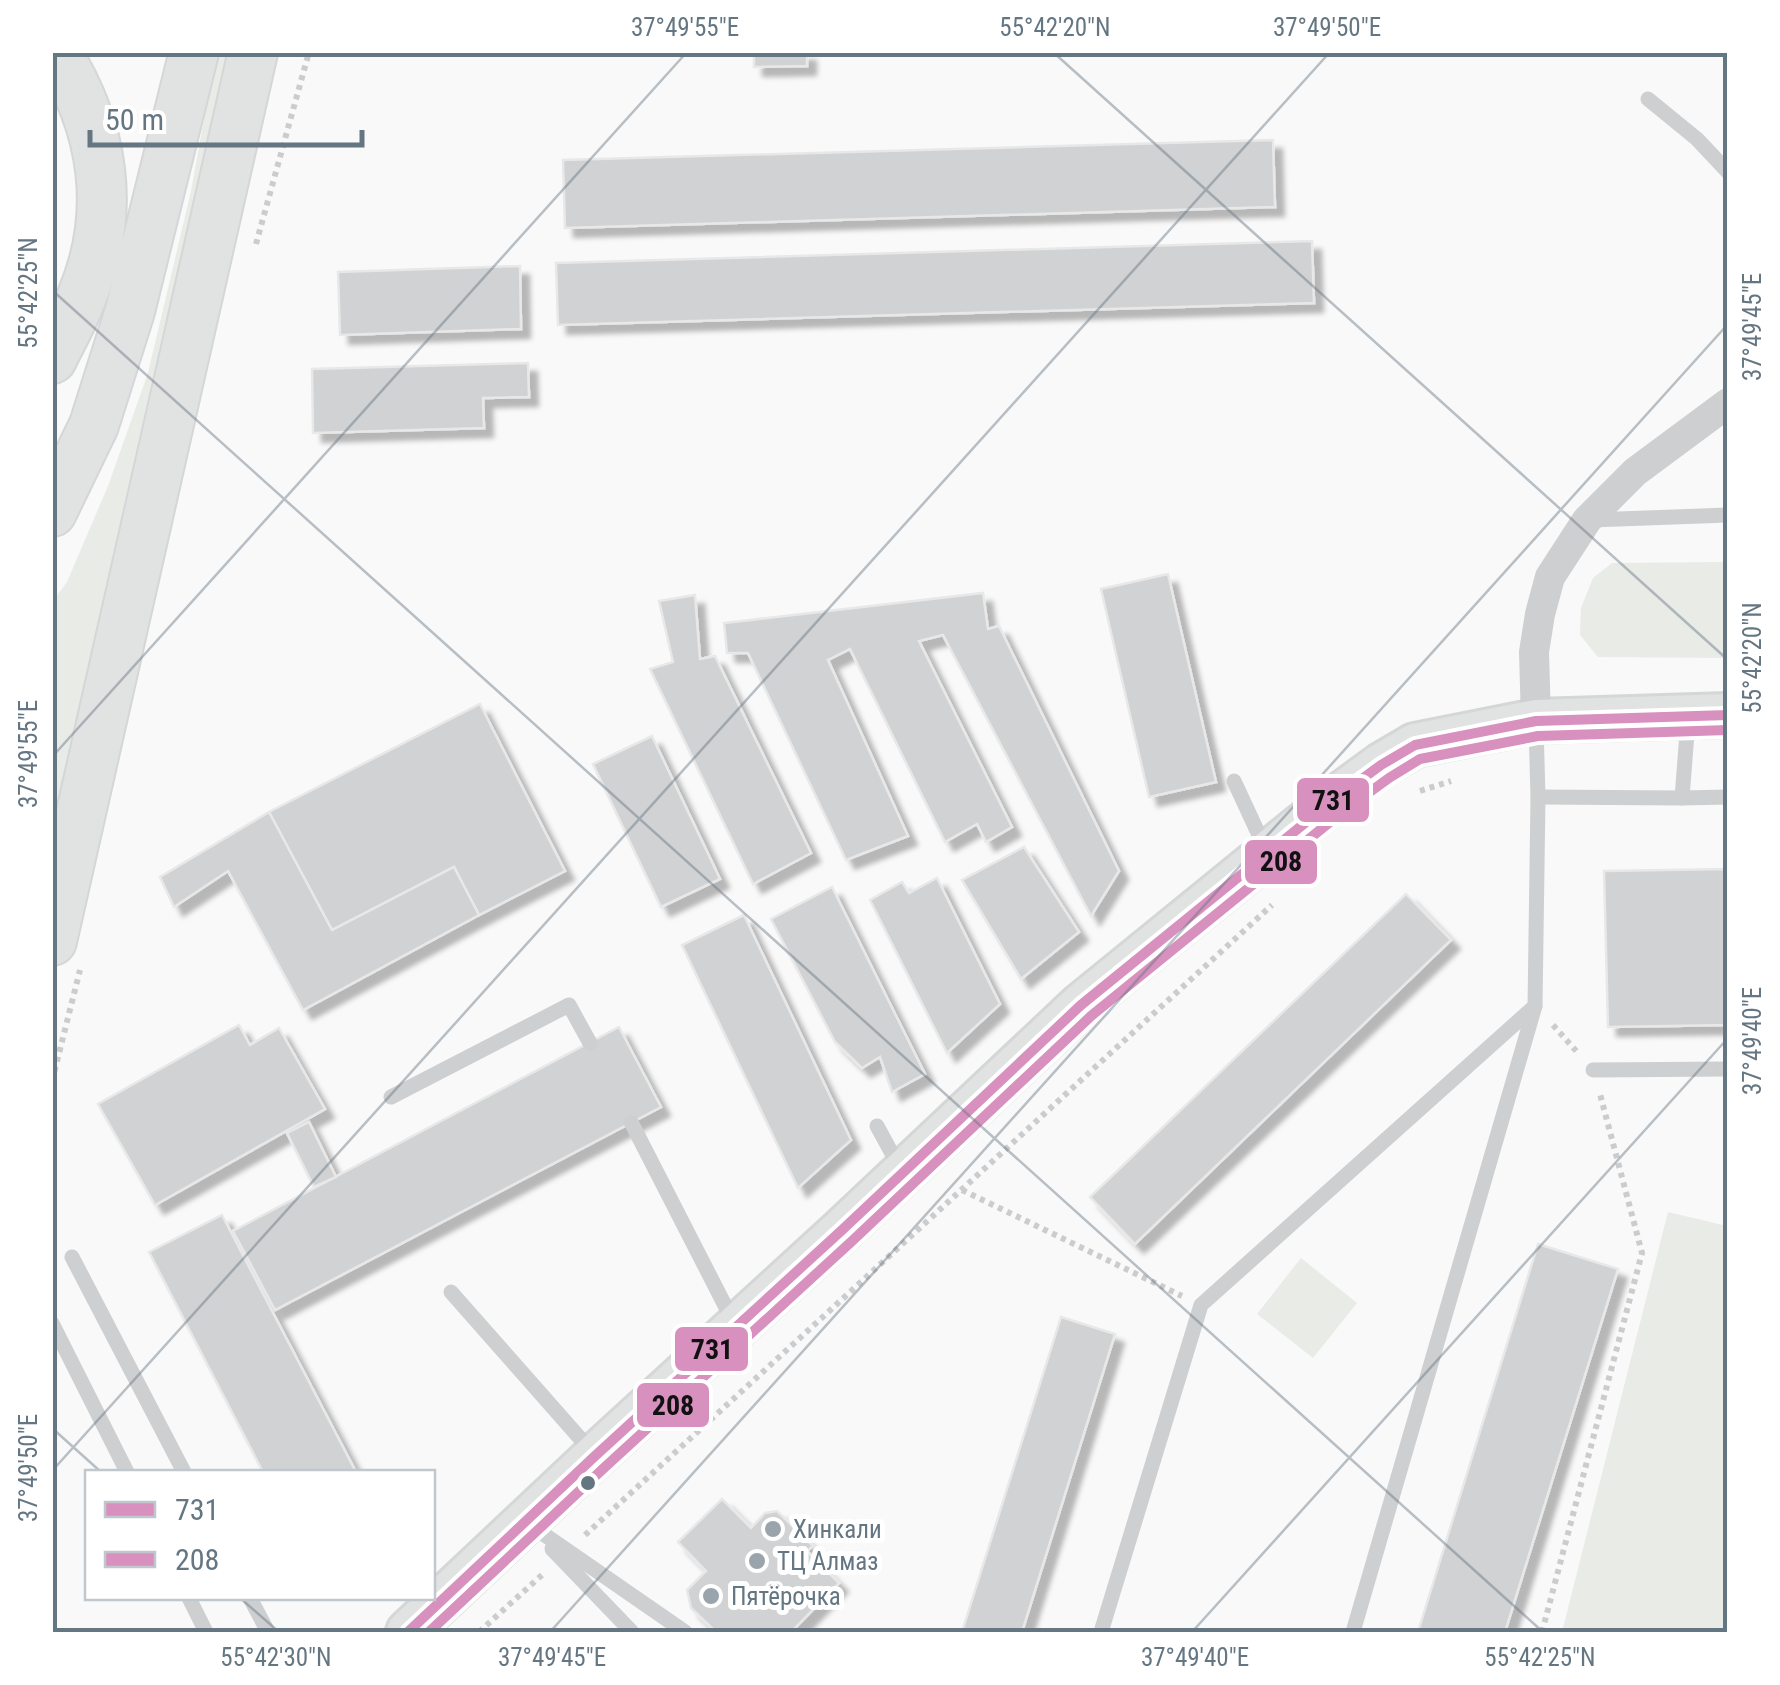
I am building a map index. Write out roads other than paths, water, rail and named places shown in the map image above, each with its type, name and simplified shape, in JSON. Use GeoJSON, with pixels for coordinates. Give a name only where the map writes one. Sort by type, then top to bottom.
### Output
{"type":"FeatureCollection","features":[{"type":"Feature","properties":{"kind":"main road"},"geometry":{"type":"LineString","coordinates":[[52,359],[83,294],[96,253],[102,210],[101,166],[92,124],[75,82],[56,52]]}},
{"type":"Feature","properties":{"kind":"main road"},"geometry":{"type":"LineString","coordinates":[[52,512],[94,425],[130,311],[194,52]]}},
{"type":"Feature","properties":{"kind":"main road"},"geometry":{"type":"LineString","coordinates":[[52,941],[253,52]]}},
{"type":"Feature","properties":{"kind":"street"},"geometry":{"type":"LineString","coordinates":[[1536,721],[1534,652],[1550,577],[1587,520],[1636,472],[1728,402]]}},
{"type":"Feature","properties":{"kind":"street"},"geometry":{"type":"LineString","coordinates":[[408,1632],[1081,1005],[1380,764],[1415,745],[1536,721],[1708,716]]}},
{"type":"Feature","properties":{"kind":"lane"},"geometry":{"type":"LineString","coordinates":[[1648,100],[1698,138],[1728,172]]}},
{"type":"Feature","properties":{"kind":"lane"},"geometry":{"type":"LineString","coordinates":[[1587,520],[1728,515]]}},
{"type":"Feature","properties":{"kind":"lane"},"geometry":{"type":"LineString","coordinates":[[1682,798],[1708,716]]}},
{"type":"Feature","properties":{"kind":"lane"},"geometry":{"type":"LineString","coordinates":[[1353,1632],[1535,1006],[1536,721]]}},
{"type":"Feature","properties":{"kind":"lane"},"geometry":{"type":"LineString","coordinates":[[1234,781],[1268,853]]}},
{"type":"Feature","properties":{"kind":"lane"},"geometry":{"type":"LineString","coordinates":[[1538,797],[1728,796]]}},
{"type":"Feature","properties":{"kind":"lane"},"geometry":{"type":"LineString","coordinates":[[391,1097],[569,1005],[590,1043]]}},
{"type":"Feature","properties":{"kind":"lane"},"geometry":{"type":"LineString","coordinates":[[1101,1632],[1201,1305],[1535,1006]]}},
{"type":"Feature","properties":{"kind":"lane"},"geometry":{"type":"LineString","coordinates":[[1593,1070],[1728,1069]]}},
{"type":"Feature","properties":{"kind":"lane"},"geometry":{"type":"LineString","coordinates":[[631,1122],[736,1327]]}},
{"type":"Feature","properties":{"kind":"lane"},"geometry":{"type":"LineString","coordinates":[[877,1126],[902,1173]]}},
{"type":"Feature","properties":{"kind":"lane"},"geometry":{"type":"LineString","coordinates":[[72,1256],[183,1470]]}},
{"type":"Feature","properties":{"kind":"lane"},"geometry":{"type":"LineString","coordinates":[[451,1292],[595,1456]]}},
{"type":"Feature","properties":{"kind":"lane"},"geometry":{"type":"LineString","coordinates":[[52,1323],[126,1470]]}},
{"type":"Feature","properties":{"kind":"lane"},"geometry":{"type":"LineString","coordinates":[[526,1522],[564,1555],[632,1632]]}},
{"type":"Feature","properties":{"kind":"lane"},"geometry":{"type":"LineString","coordinates":[[564,1555],[685,1632]]}},
{"type":"Feature","properties":{"kind":"lane"},"geometry":{"type":"LineString","coordinates":[[190,1600],[206,1632]]}},
{"type":"Feature","properties":{"kind":"lane"},"geometry":{"type":"LineString","coordinates":[[251,1600],[268,1632]]}},
{"type":"Feature","properties":{"kind":"place","name":"Хинкали"},"geometry":{"type":"Point","coordinates":[773,1529]}},
{"type":"Feature","properties":{"kind":"place","name":"ТЦ Алмаз"},"geometry":{"type":"Point","coordinates":[757,1561]}},
{"type":"Feature","properties":{"kind":"place","name":"Пятёрочка"},"geometry":{"type":"Point","coordinates":[711,1596]}}]}
